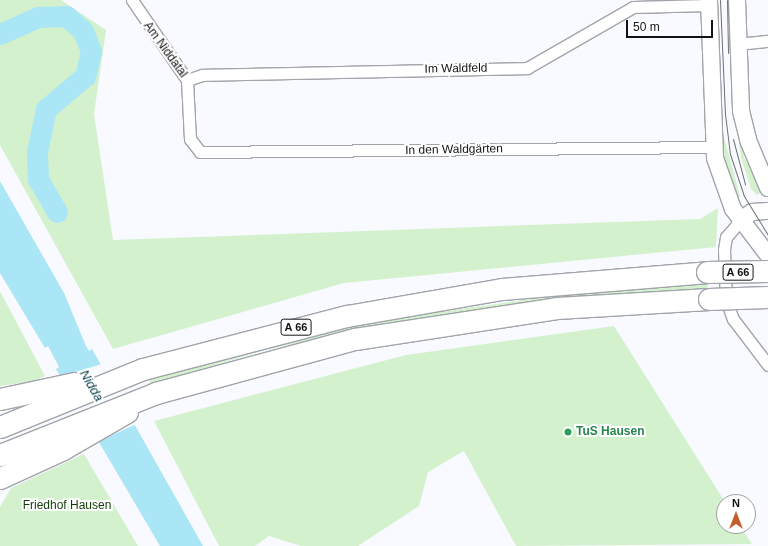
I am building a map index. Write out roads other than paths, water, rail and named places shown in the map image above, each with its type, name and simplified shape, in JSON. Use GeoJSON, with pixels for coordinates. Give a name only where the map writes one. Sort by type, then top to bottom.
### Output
{"type":"FeatureCollection","features":[{"type":"Feature","properties":{"kind":"highway","name":"A 66"},"geometry":{"type":"LineString","coordinates":[[37,402],[101,373],[143,369],[288,329],[399,306],[553,283],[707,272],[768,271]]}},
{"type":"Feature","properties":{"kind":"highway","name":"A 66"},"geometry":{"type":"LineString","coordinates":[[0,455],[58,440],[156,393],[298,352],[405,329],[557,308],[709,298],[768,297]]}},
{"type":"Feature","properties":{"kind":"highway"},"geometry":{"type":"LineString","coordinates":[[0,399],[37,402]]}},
{"type":"Feature","properties":{"kind":"highway"},"geometry":{"type":"LineString","coordinates":[[0,427],[37,402]]}},
{"type":"Feature","properties":{"kind":"highway"},"geometry":{"type":"LineString","coordinates":[[0,484],[58,440]]}},
{"type":"Feature","properties":{"kind":"highway"},"geometry":{"type":"LineString","coordinates":[[0,478],[24,465]]}},
{"type":"Feature","properties":{"kind":"main road"},"geometry":{"type":"LineString","coordinates":[[737,0],[738,44],[744,127],[768,188]]}},
{"type":"Feature","properties":{"kind":"main road"},"geometry":{"type":"LineString","coordinates":[[709,2],[713,147],[736,215],[768,255]]}},
{"type":"Feature","properties":{"kind":"main road"},"geometry":{"type":"LineString","coordinates":[[736,215],[768,211]]}},
{"type":"Feature","properties":{"kind":"street","name":"Am Niddatal"},"geometry":{"type":"LineString","coordinates":[[132,0],[156,41],[187,80],[190,139],[195,149]]}},
{"type":"Feature","properties":{"kind":"street","name":"Im Waldfeld"},"geometry":{"type":"LineString","coordinates":[[187,80],[202,75],[526,68],[633,7],[709,2]]}},
{"type":"Feature","properties":{"kind":"street"},"geometry":{"type":"LineString","coordinates":[[738,44],[768,41]]}},
{"type":"Feature","properties":{"kind":"street","name":"In den Waldgärten"},"geometry":{"type":"LineString","coordinates":[[195,149],[209,153],[713,147]]}},
{"type":"Feature","properties":{"kind":"street"},"geometry":{"type":"LineString","coordinates":[[736,215],[726,237],[724,250],[726,300],[732,318],[768,365]]}},
{"type":"Feature","properties":{"kind":"water","name":"Nidda"},"geometry":{"type":"Polygon","coordinates":[[[0,181],[64,293],[86,346],[89,351],[92,349],[203,546],[160,546],[56,369],[59,367],[48,346],[45,348],[0,273],[0,181]]]}},
{"type":"Feature","properties":{"kind":"waterway"},"geometry":{"type":"LineString","coordinates":[[0,34],[38,17],[66,16],[83,31],[91,51],[85,76],[46,109],[37,152],[38,179],[57,212]]}},
{"type":"Feature","properties":{"kind":"tram line"},"geometry":{"type":"LineString","coordinates":[[720,0],[725,114],[730,154],[744,196],[768,235]]}},
{"type":"Feature","properties":{"kind":"tram line"},"geometry":{"type":"LineString","coordinates":[[727,0],[728,53]]}},
{"type":"Feature","properties":{"kind":"tram line"},"geometry":{"type":"LineString","coordinates":[[733,139],[745,184]]}},
{"type":"Feature","properties":{"kind":"place","name":"TuS Hausen"},"geometry":{"type":"Point","coordinates":[568,432]}},
{"type":"Feature","properties":{"kind":"park label","name":"Friedhof Hausen"},"geometry":{"type":"Point","coordinates":[67,506]}}]}
